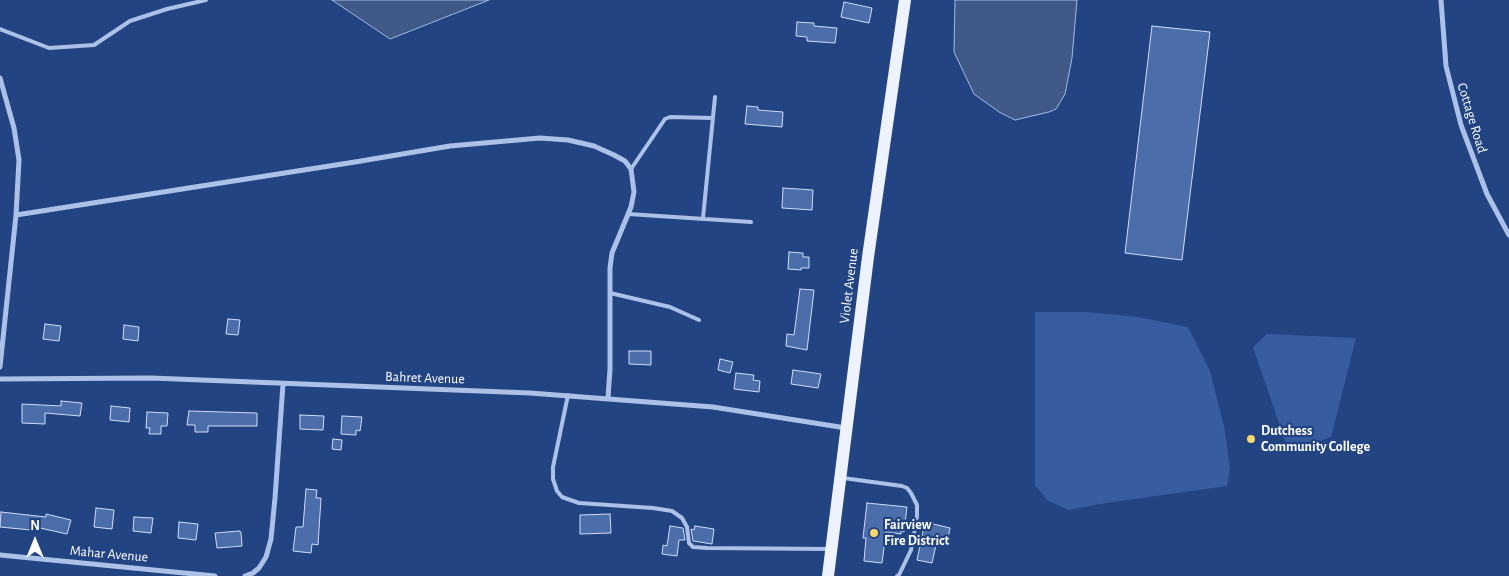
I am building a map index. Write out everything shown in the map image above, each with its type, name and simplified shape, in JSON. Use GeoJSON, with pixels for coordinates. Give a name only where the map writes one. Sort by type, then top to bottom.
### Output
{"type":"FeatureCollection","features":[{"type":"Feature","properties":{"kind":"main road","name":"Violet Avenue"},"geometry":{"type":"LineString","coordinates":[[828,576],[873,219],[905,0]]}},
{"type":"Feature","properties":{"kind":"street","name":"Cottage Road"},"geometry":{"type":"LineString","coordinates":[[1442,0],[1446,66],[1460,125],[1487,194],[1509,235]]}},
{"type":"Feature","properties":{"kind":"street"},"geometry":{"type":"LineString","coordinates":[[0,78],[14,128],[19,160],[16,214],[0,367]]}},
{"type":"Feature","properties":{"kind":"street"},"geometry":{"type":"LineString","coordinates":[[16,214],[450,146],[540,138],[568,140],[594,146],[625,162],[631,169],[634,192],[628,214],[612,253],[610,268],[610,368],[608,398]]}},
{"type":"Feature","properties":{"kind":"street","name":"Bahret Avenue"},"geometry":{"type":"LineString","coordinates":[[0,379],[151,378],[568,395],[713,407],[847,428]]}},
{"type":"Feature","properties":{"kind":"street"},"geometry":{"type":"LineString","coordinates":[[245,576],[259,568],[266,557],[271,538],[283,384]]}},
{"type":"Feature","properties":{"kind":"street","name":"Mahar Avenue"},"geometry":{"type":"LineString","coordinates":[[0,555],[215,576]]}},
{"type":"Feature","properties":{"kind":"lane"},"geometry":{"type":"LineString","coordinates":[[0,29],[49,48],[94,45],[130,21],[167,9],[206,0]]}},
{"type":"Feature","properties":{"kind":"lane"},"geometry":{"type":"LineString","coordinates":[[703,218],[715,97]]}},
{"type":"Feature","properties":{"kind":"lane"},"geometry":{"type":"LineString","coordinates":[[631,169],[665,119],[713,118]]}},
{"type":"Feature","properties":{"kind":"lane"},"geometry":{"type":"LineString","coordinates":[[628,214],[750,222]]}},
{"type":"Feature","properties":{"kind":"lane"},"geometry":{"type":"LineString","coordinates":[[610,293],[670,307],[699,320]]}},
{"type":"Feature","properties":{"kind":"lane"},"geometry":{"type":"LineString","coordinates":[[568,395],[553,467],[553,479],[557,491],[562,497],[579,503],[653,508],[672,512],[682,518],[688,527],[689,543],[693,547],[832,549]]}},
{"type":"Feature","properties":{"kind":"lane"},"geometry":{"type":"LineString","coordinates":[[840,478],[902,486],[911,493],[916,505],[917,516],[911,550],[897,576]]}},
{"type":"Feature","properties":{"kind":"shaded area"},"geometry":{"type":"Polygon","coordinates":[[[332,0],[489,0],[390,39],[332,0]]]}},
{"type":"Feature","properties":{"kind":"shaded area"},"geometry":{"type":"Polygon","coordinates":[[[955,0],[1077,0],[1072,58],[1067,84],[1065,94],[1056,109],[1015,120],[999,112],[974,94],[954,52],[955,0]]]}},
{"type":"Feature","properties":{"kind":"shaded area"},"geometry":{"type":"Polygon","coordinates":[[[1035,312],[1087,312],[1138,317],[1188,327],[1210,371],[1224,426],[1230,468],[1227,486],[1069,510],[1048,501],[1035,485],[1035,312]]]}},
{"type":"Feature","properties":{"kind":"shaded area"},"geometry":{"type":"Polygon","coordinates":[[[1267,334],[1356,338],[1331,437],[1289,453],[1253,347],[1267,334]]]}},
{"type":"Feature","properties":{"kind":"building"},"geometry":{"type":"Polygon","coordinates":[[[844,2],[872,8],[869,23],[841,17],[844,2]]]}},
{"type":"Feature","properties":{"kind":"building"},"geometry":{"type":"Polygon","coordinates":[[[797,22],[814,23],[814,26],[837,28],[835,43],[807,41],[807,37],[796,36],[797,22]]]}},
{"type":"Feature","properties":{"kind":"building"},"geometry":{"type":"Polygon","coordinates":[[[1152,26],[1210,32],[1182,260],[1125,253],[1152,26]]]}},
{"type":"Feature","properties":{"kind":"building"},"geometry":{"type":"Polygon","coordinates":[[[747,106],[758,107],[758,110],[783,112],[782,127],[745,124],[747,106]]]}},
{"type":"Feature","properties":{"kind":"building"},"geometry":{"type":"Polygon","coordinates":[[[783,188],[813,190],[812,210],[782,208],[783,188]]]}},
{"type":"Feature","properties":{"kind":"building"},"geometry":{"type":"Polygon","coordinates":[[[789,252],[803,253],[803,257],[809,257],[809,268],[801,268],[801,270],[788,269],[789,252]]]}},
{"type":"Feature","properties":{"kind":"building"},"geometry":{"type":"Polygon","coordinates":[[[800,289],[814,290],[807,350],[786,346],[787,334],[794,335],[800,289]]]}},
{"type":"Feature","properties":{"kind":"building"},"geometry":{"type":"Polygon","coordinates":[[[228,319],[240,320],[238,335],[226,334],[228,319]]]}},
{"type":"Feature","properties":{"kind":"building"},"geometry":{"type":"Polygon","coordinates":[[[45,324],[61,326],[59,341],[43,339],[45,324]]]}},
{"type":"Feature","properties":{"kind":"building"},"geometry":{"type":"Polygon","coordinates":[[[124,325],[139,327],[138,341],[123,339],[124,325]]]}},
{"type":"Feature","properties":{"kind":"building"},"geometry":{"type":"Polygon","coordinates":[[[629,351],[651,351],[651,365],[629,364],[629,351]]]}},
{"type":"Feature","properties":{"kind":"building"},"geometry":{"type":"Polygon","coordinates":[[[720,359],[733,362],[730,373],[718,370],[720,359]]]}},
{"type":"Feature","properties":{"kind":"building"},"geometry":{"type":"Polygon","coordinates":[[[793,370],[821,374],[818,388],[791,384],[793,370]]]}},
{"type":"Feature","properties":{"kind":"building"},"geometry":{"type":"Polygon","coordinates":[[[736,373],[754,375],[753,380],[760,381],[759,392],[734,389],[736,373]]]}},
{"type":"Feature","properties":{"kind":"building"},"geometry":{"type":"Polygon","coordinates":[[[61,401],[82,403],[80,416],[45,413],[45,424],[22,423],[22,404],[61,406],[61,401]]]}},
{"type":"Feature","properties":{"kind":"building"},"geometry":{"type":"Polygon","coordinates":[[[111,406],[130,408],[129,422],[110,420],[111,406]]]}},
{"type":"Feature","properties":{"kind":"building"},"geometry":{"type":"Polygon","coordinates":[[[189,411],[257,413],[257,426],[208,426],[208,432],[195,432],[195,425],[187,425],[189,411]]]}},
{"type":"Feature","properties":{"kind":"building"},"geometry":{"type":"Polygon","coordinates":[[[147,412],[168,413],[167,426],[161,426],[161,434],[149,434],[150,428],[146,428],[147,412]]]}},
{"type":"Feature","properties":{"kind":"building"},"geometry":{"type":"Polygon","coordinates":[[[300,415],[324,416],[323,430],[300,429],[300,415]]]}},
{"type":"Feature","properties":{"kind":"building"},"geometry":{"type":"Polygon","coordinates":[[[342,416],[362,417],[360,431],[356,430],[356,435],[341,434],[342,416]]]}},
{"type":"Feature","properties":{"kind":"building"},"geometry":{"type":"Polygon","coordinates":[[[333,439],[342,440],[341,450],[332,449],[333,439]]]}},
{"type":"Feature","properties":{"kind":"building"},"geometry":{"type":"Polygon","coordinates":[[[306,489],[317,490],[316,498],[321,498],[318,545],[312,544],[311,553],[293,551],[296,527],[303,527],[306,489]]]}},
{"type":"Feature","properties":{"kind":"building","name":"Fairview Fire District"},"geometry":{"type":"Polygon","coordinates":[[[867,503],[907,507],[904,532],[901,531],[901,534],[886,532],[882,563],[864,561],[866,538],[863,538],[867,503]]]}},
{"type":"Feature","properties":{"kind":"building"},"geometry":{"type":"Polygon","coordinates":[[[96,508],[114,510],[112,529],[94,527],[96,508]]]}},
{"type":"Feature","properties":{"kind":"building"},"geometry":{"type":"Polygon","coordinates":[[[1,512],[46,517],[46,514],[71,520],[67,534],[31,526],[31,530],[0,527],[1,512]]]}},
{"type":"Feature","properties":{"kind":"building"},"geometry":{"type":"Polygon","coordinates":[[[610,514],[611,533],[580,534],[580,515],[610,514]]]}},
{"type":"Feature","properties":{"kind":"building"},"geometry":{"type":"Polygon","coordinates":[[[134,517],[153,518],[151,533],[133,531],[134,517]]]}},
{"type":"Feature","properties":{"kind":"building"},"geometry":{"type":"Polygon","coordinates":[[[179,522],[198,524],[196,540],[178,538],[179,522]]]}},
{"type":"Feature","properties":{"kind":"building"},"geometry":{"type":"Polygon","coordinates":[[[925,522],[950,528],[948,538],[938,536],[932,563],[917,560],[925,522]]]}},
{"type":"Feature","properties":{"kind":"building"},"geometry":{"type":"Polygon","coordinates":[[[670,526],[683,528],[685,540],[679,540],[677,556],[662,554],[663,545],[667,546],[670,526]]]}},
{"type":"Feature","properties":{"kind":"building"},"geometry":{"type":"Polygon","coordinates":[[[695,526],[714,529],[712,544],[693,541],[691,529],[694,530],[695,526]]]}},
{"type":"Feature","properties":{"kind":"building"},"geometry":{"type":"Polygon","coordinates":[[[241,532],[242,546],[217,548],[215,533],[241,532]]]}},
{"type":"Feature","properties":{"kind":"place","name":"Dutchess Community College"},"geometry":{"type":"Point","coordinates":[1251,439]}},
{"type":"Feature","properties":{"kind":"place","name":"Fairview Fire District"},"geometry":{"type":"Point","coordinates":[874,533]}}]}
